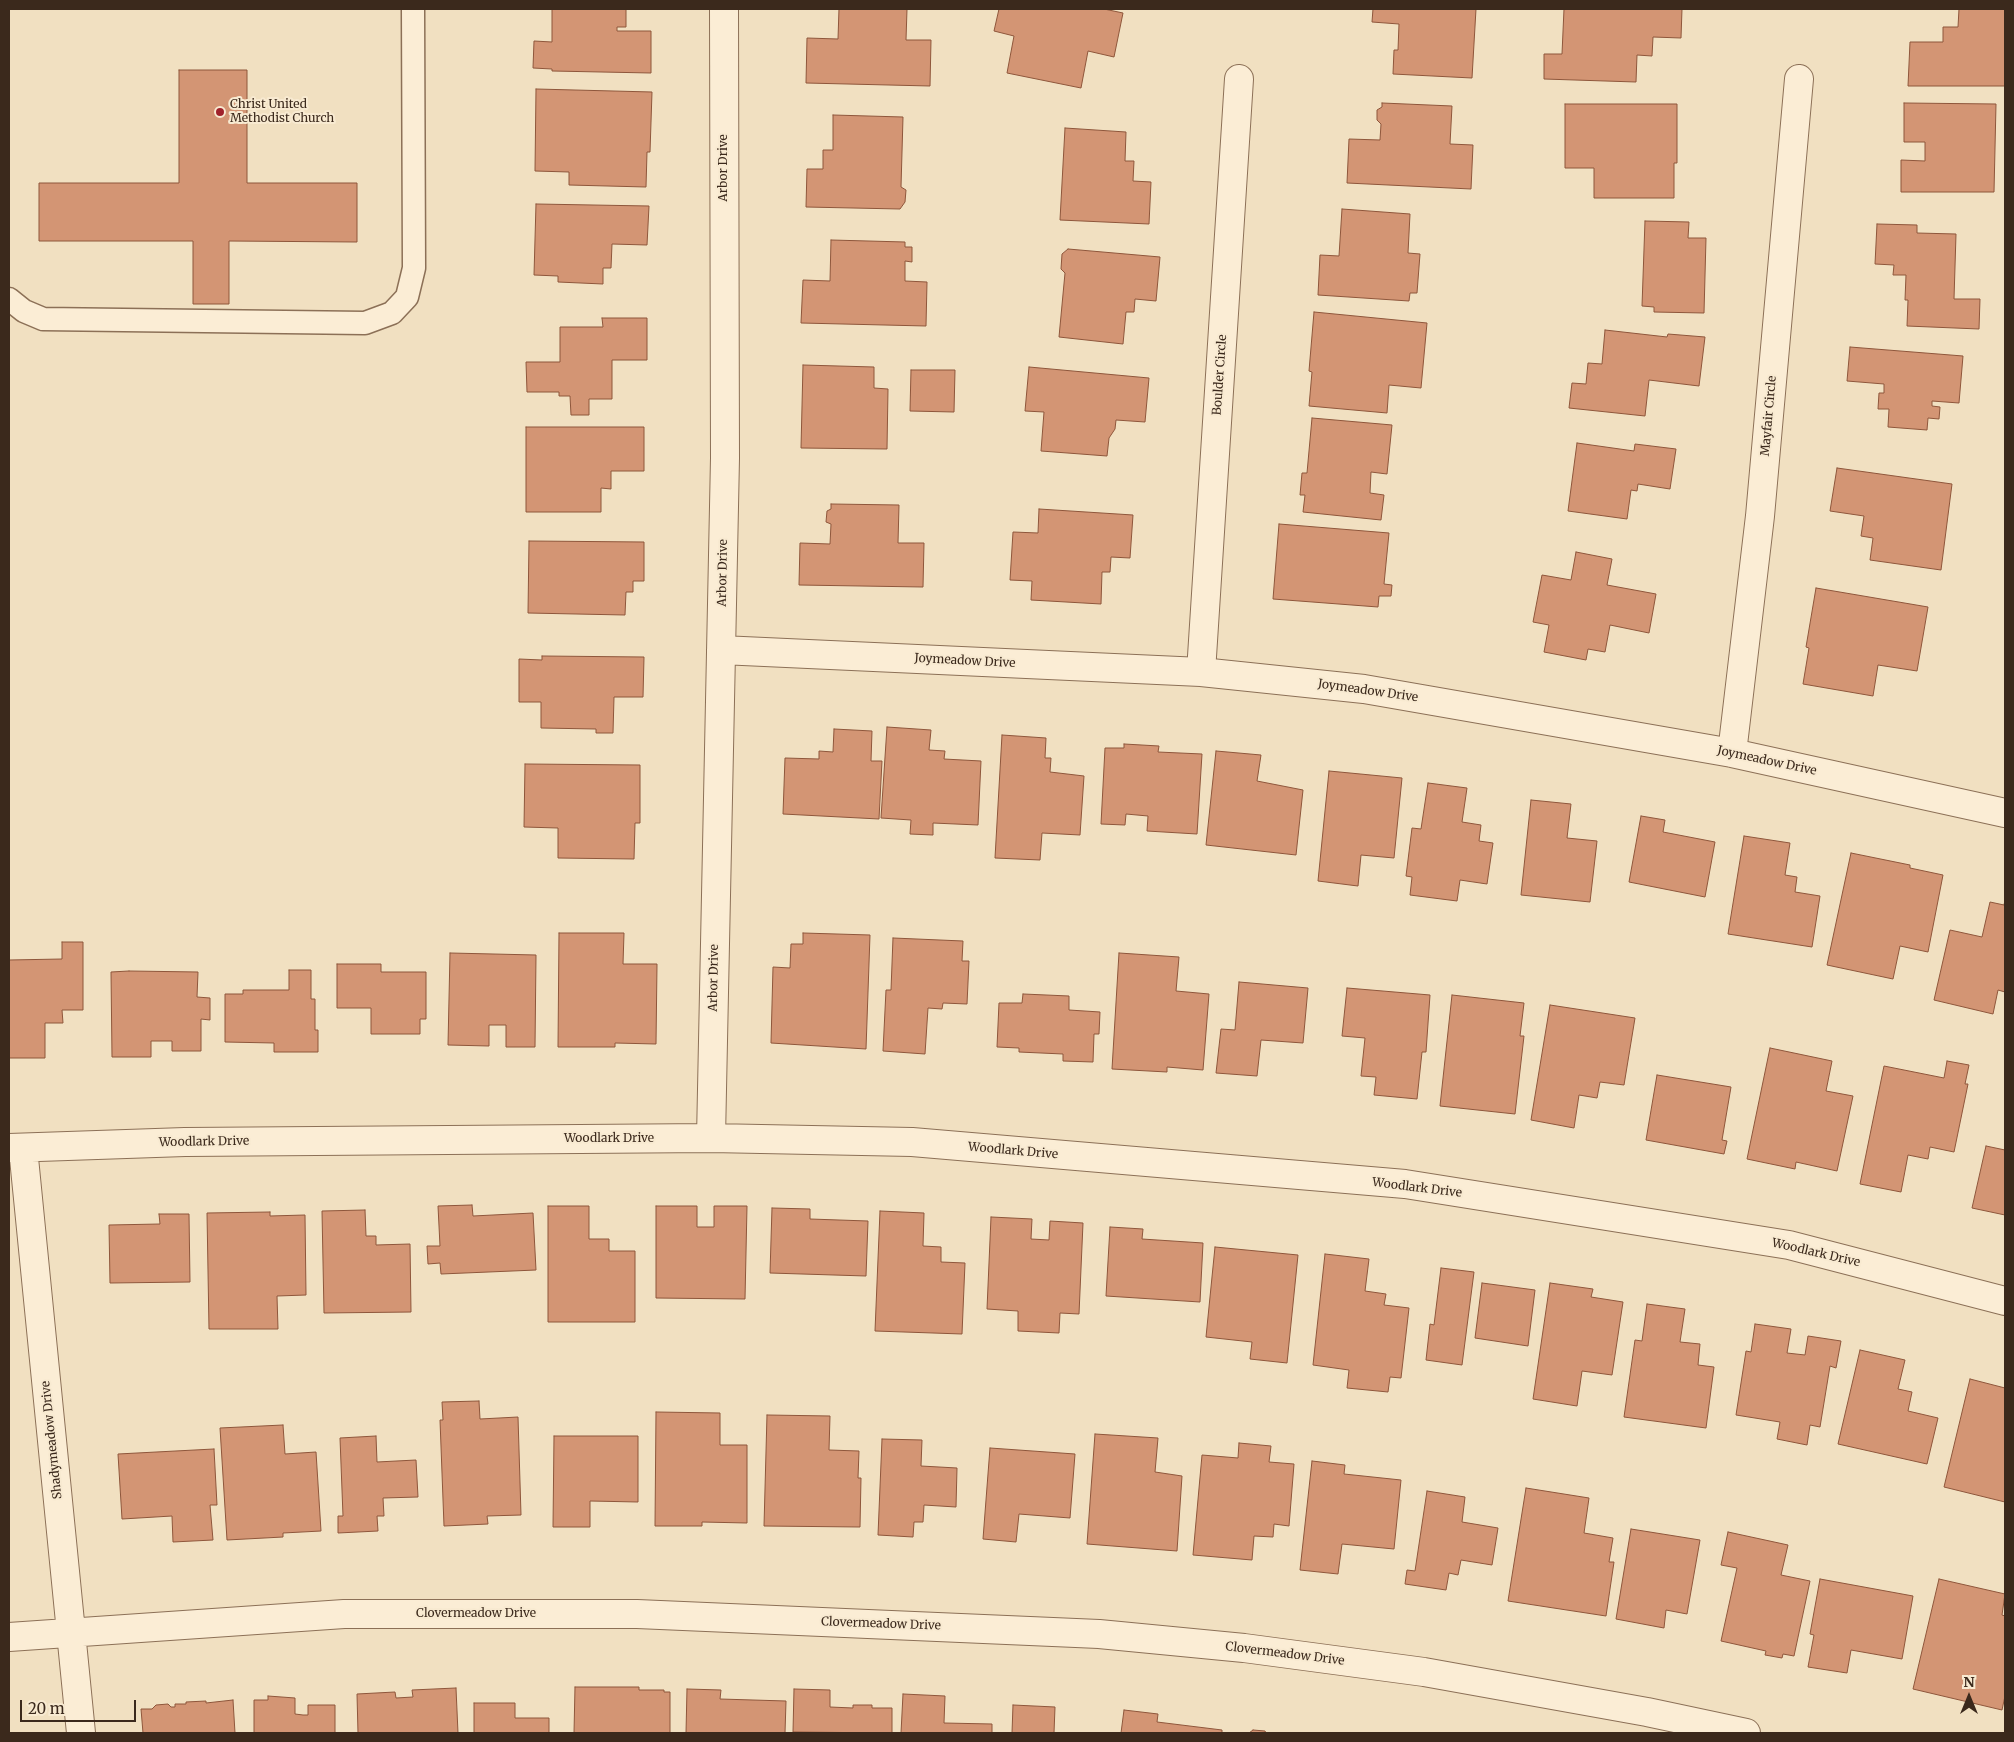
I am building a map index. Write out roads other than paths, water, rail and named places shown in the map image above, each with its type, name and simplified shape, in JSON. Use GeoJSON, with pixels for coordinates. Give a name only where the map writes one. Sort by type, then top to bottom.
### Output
{"type":"FeatureCollection","features":[{"type":"Feature","properties":{"kind":"street","name":"Arbor Drive"},"geometry":{"type":"LineString","coordinates":[[711,1138],[725,458],[724,9]]}},
{"type":"Feature","properties":{"kind":"street","name":"Boulder Circle"},"geometry":{"type":"LineString","coordinates":[[1201,672],[1239,79]]}},
{"type":"Feature","properties":{"kind":"street","name":"Mayfair Circle"},"geometry":{"type":"LineString","coordinates":[[1732,753],[1760,516],[1800,79]]}},
{"type":"Feature","properties":{"kind":"street","name":"Joymeadow Drive"},"geometry":{"type":"LineString","coordinates":[[721,650],[1201,672],[1364,689],[1732,753],[2005,813]]}},
{"type":"Feature","properties":{"kind":"street","name":"Woodlark Drive"},"geometry":{"type":"LineString","coordinates":[[16,1148],[185,1142],[711,1138],[912,1142],[1405,1184],[1789,1245],[2005,1301]]}},
{"type":"Feature","properties":{"kind":"street","name":"Shadymeadow Drive"},"geometry":{"type":"LineString","coordinates":[[16,1148],[81,1733]]}},
{"type":"Feature","properties":{"kind":"street","name":"Clovermeadow Drive"},"geometry":{"type":"LineString","coordinates":[[9,1637],[344,1614],[637,1614],[1099,1634],[1244,1648],[1424,1672],[1647,1712],[1746,1733]]}},
{"type":"Feature","properties":{"kind":"lane"},"geometry":{"type":"LineString","coordinates":[[9,299],[24,311],[43,319],[365,322],[392,314],[407,297],[414,268],[413,9]]}},
{"type":"Feature","properties":{"kind":"place","name":"Christ United Methodist Church"},"geometry":{"type":"Point","coordinates":[220,112]}}]}
